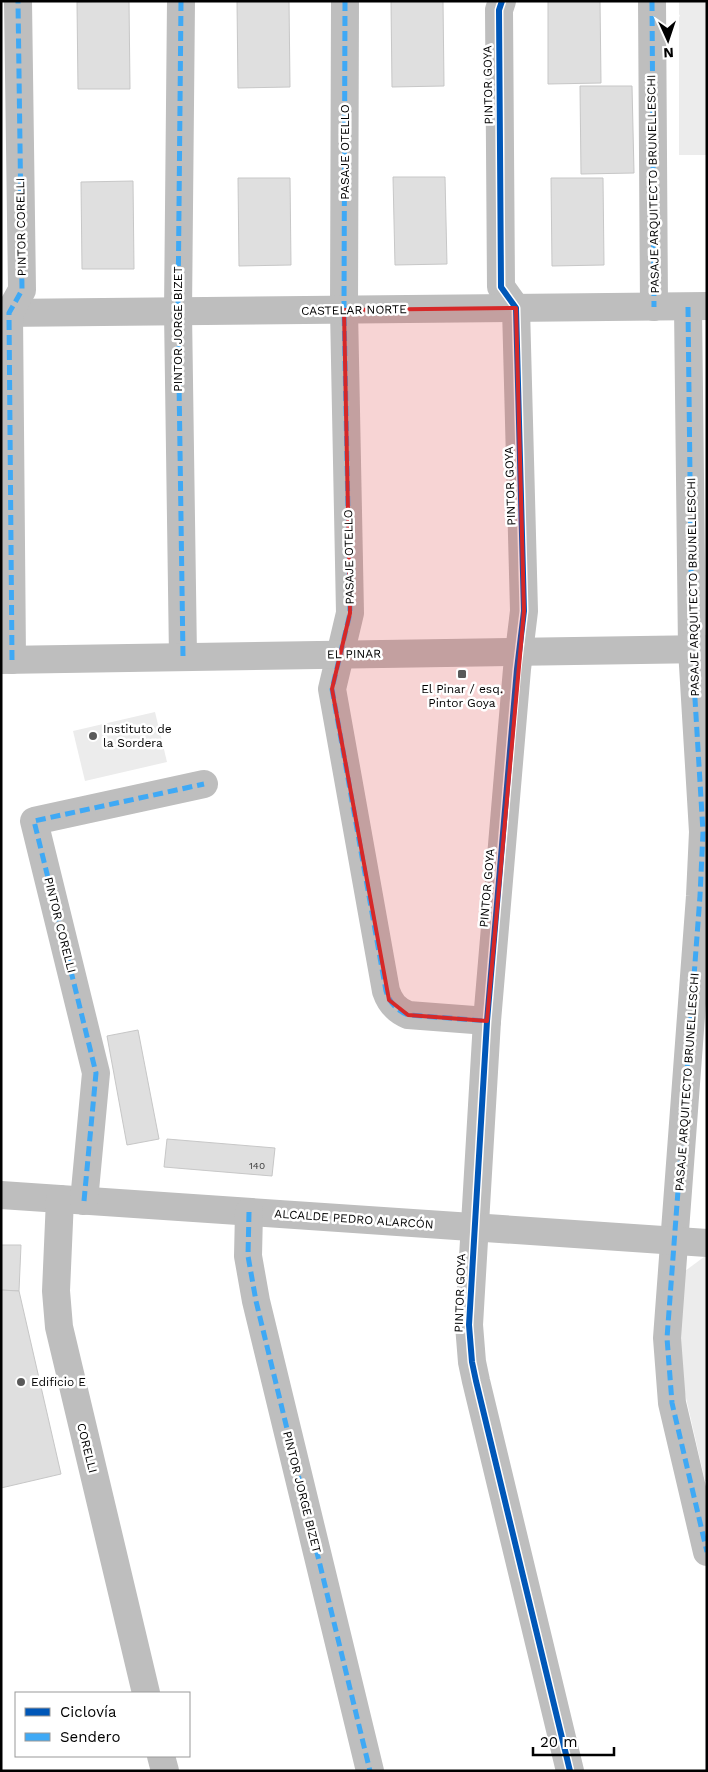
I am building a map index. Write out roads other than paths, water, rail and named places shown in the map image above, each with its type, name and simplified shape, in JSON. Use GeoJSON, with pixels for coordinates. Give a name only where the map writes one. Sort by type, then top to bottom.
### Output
{"type":"FeatureCollection","features":[{"type":"Feature","properties":{"kind":"street","name":"PINTOR CORELLI"},"geometry":{"type":"LineString","coordinates":[[7,660],[5,313],[22,290],[18,1]]}},
{"type":"Feature","properties":{"kind":"street","name":"PINTOR JORGE BIZET"},"geometry":{"type":"LineString","coordinates":[[181,1],[178,312],[183,657]]}},
{"type":"Feature","properties":{"kind":"street","name":"PASAJE OTELLO"},"geometry":{"type":"LineString","coordinates":[[345,1],[344,310],[350,613],[332,689],[386,992],[389,1000],[401,1012],[408,1015],[487,1022]]}},
{"type":"Feature","properties":{"kind":"street","name":"PINTOR GOYA"},"geometry":{"type":"LineString","coordinates":[[502,1],[499,10],[501,287],[516,308],[524,611],[487,1022],[469,1325],[472,1362],[570,1771]]}},
{"type":"Feature","properties":{"kind":"street","name":"PASAJE ARQUITECTO BRUNELLESCHI"},"geometry":{"type":"LineString","coordinates":[[652,1],[654,307]]}},
{"type":"Feature","properties":{"kind":"street","name":"CASTELAR NORTE"},"geometry":{"type":"LineString","coordinates":[[5,313],[698,306]]}},
{"type":"Feature","properties":{"kind":"street","name":"PASAJE ARQUITECTO BRUNELLESCHI"},"geometry":{"type":"LineString","coordinates":[[698,306],[703,832],[676,1240],[667,1338],[669,1385],[677,1430],[707,1552]]}},
{"type":"Feature","properties":{"kind":"street","name":"EL PINAR"},"geometry":{"type":"LineString","coordinates":[[7,660],[700,649]]}},
{"type":"Feature","properties":{"kind":"street","name":"PINTOR CORELLI"},"geometry":{"type":"LineString","coordinates":[[72,1200],[96,1073],[34,821],[204,784]]}},
{"type":"Feature","properties":{"kind":"street","name":"ALCALDE PEDRO ALARCÓN"},"geometry":{"type":"LineString","coordinates":[[1,1195],[707,1243]]}},
{"type":"Feature","properties":{"kind":"street","name":"CORELLI"},"geometry":{"type":"LineString","coordinates":[[72,1200],[56,1291],[59,1327],[146,1692]]}},
{"type":"Feature","properties":{"kind":"street","name":"PINTOR JORGE BIZET"},"geometry":{"type":"LineString","coordinates":[[249,1212],[248,1256],[256,1301],[370,1771]]}},
{"type":"Feature","properties":{"kind":"street"},"geometry":{"type":"LineString","coordinates":[[161,1757],[165,1771]]}},
{"type":"Feature","properties":{"kind":"place","name":"El Pinar / esq. Pintor Goya"},"geometry":{"type":"Point","coordinates":[462,674]}},
{"type":"Feature","properties":{"kind":"place","name":"Instituto de la Sordera"},"geometry":{"type":"Point","coordinates":[93,736]}},
{"type":"Feature","properties":{"kind":"place","name":"Edificio E"},"geometry":{"type":"Point","coordinates":[21,1382]}}]}
